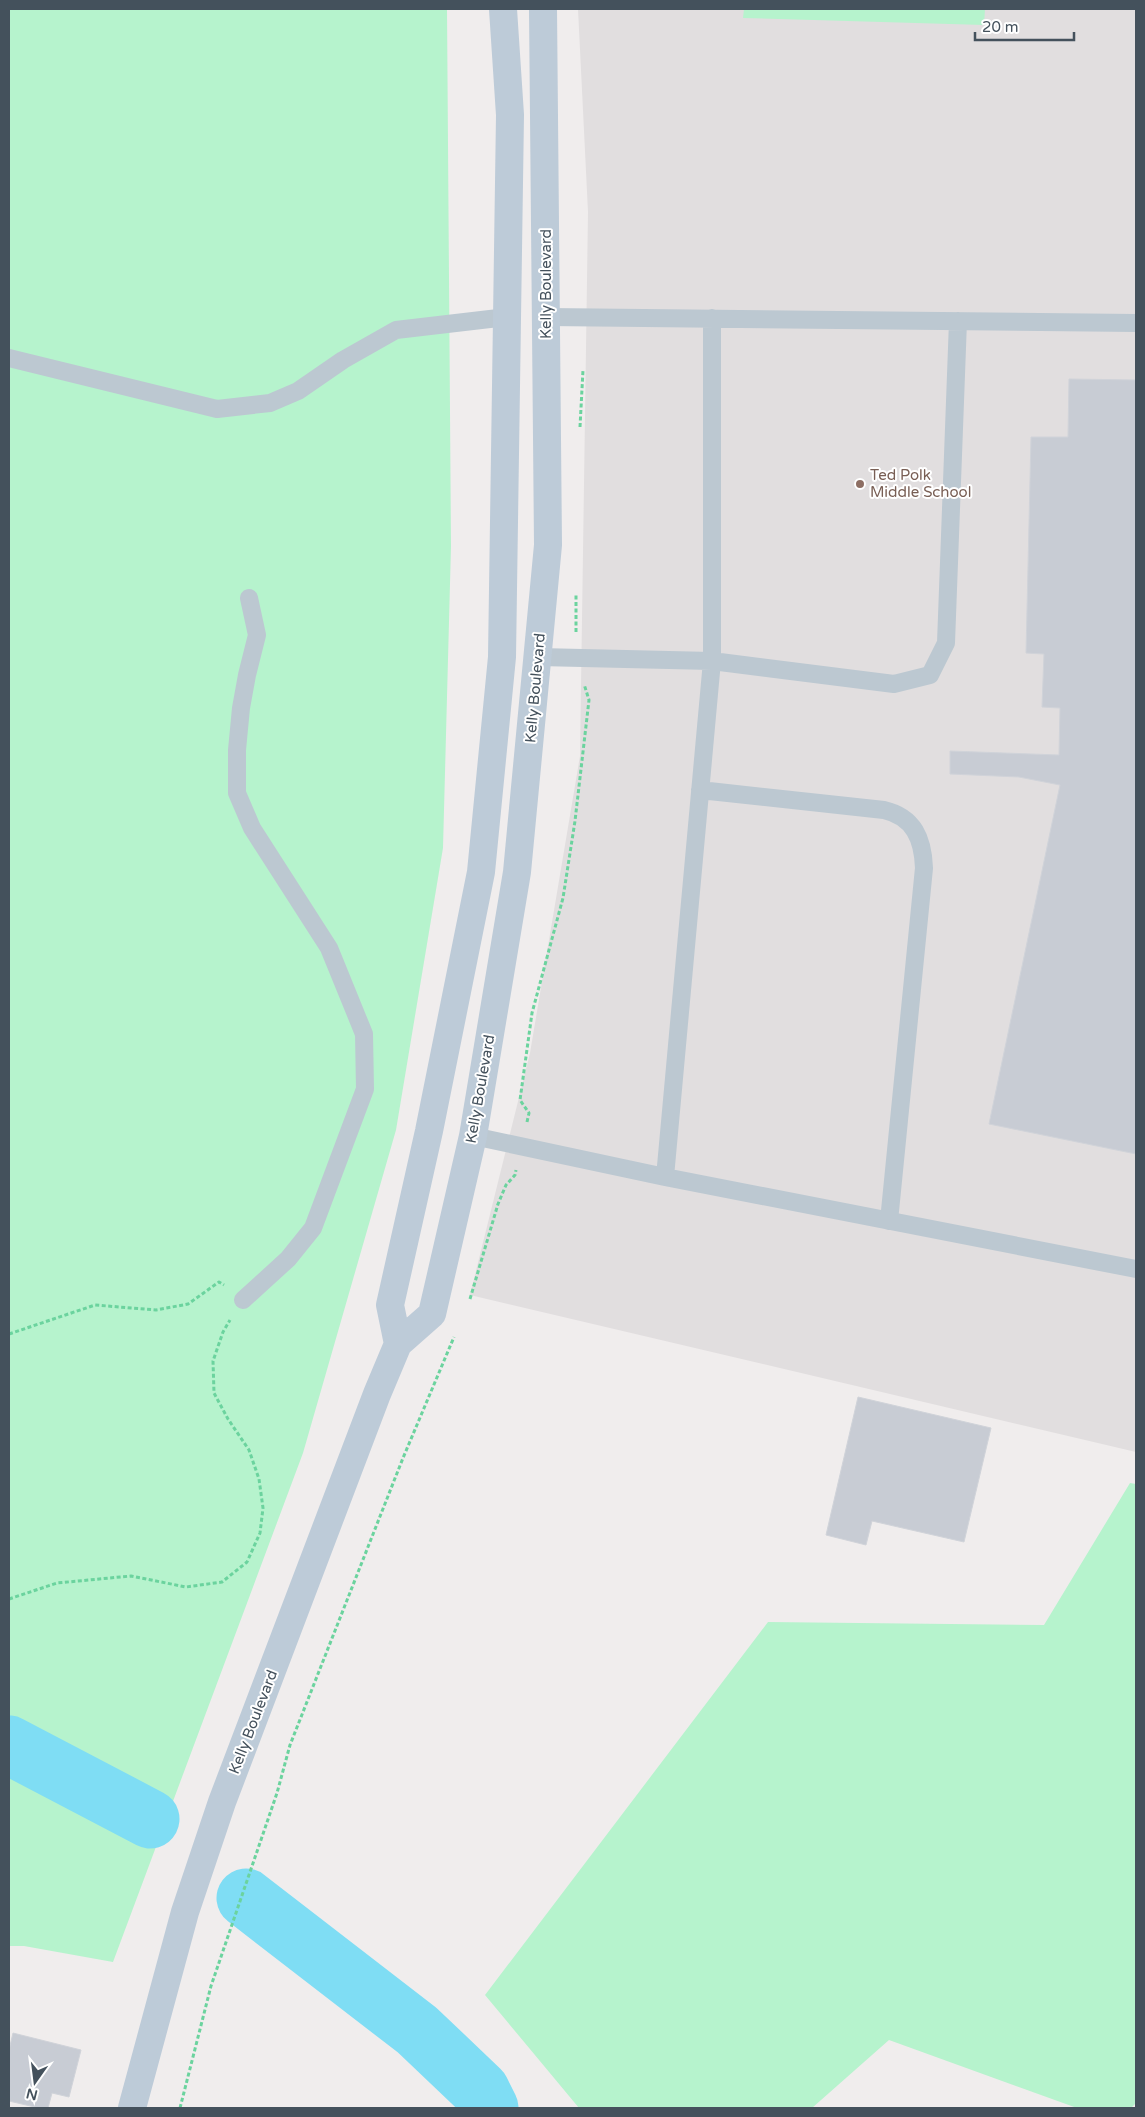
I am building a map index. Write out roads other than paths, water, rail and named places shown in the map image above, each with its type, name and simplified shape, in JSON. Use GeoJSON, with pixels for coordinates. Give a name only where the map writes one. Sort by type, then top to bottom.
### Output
{"type":"FeatureCollection","features":[{"type":"Feature","properties":{"kind":"street"},"geometry":{"type":"LineString","coordinates":[[398,1344],[390,1305],[431,1121],[481,872],[502,657],[510,115],[503,9]]}},
{"type":"Feature","properties":{"kind":"street","name":"Kelly Boulevard"},"geometry":{"type":"LineString","coordinates":[[132,2108],[185,1912],[222,1802],[377,1394],[398,1344],[432,1314],[473,1136],[517,872],[539,657],[548,545],[544,9]]}},
{"type":"Feature","properties":{"kind":"street"},"geometry":{"type":"LineString","coordinates":[[507,317],[547,317]]}},
{"type":"Feature","properties":{"kind":"lane"},"geometry":{"type":"LineString","coordinates":[[9,358],[217,409],[270,403],[298,392],[343,360],[396,330],[507,317]]}},
{"type":"Feature","properties":{"kind":"lane"},"geometry":{"type":"LineString","coordinates":[[547,317],[1136,323]]}},
{"type":"Feature","properties":{"kind":"lane"},"geometry":{"type":"LineString","coordinates":[[665,1177],[712,661],[712,318]]}},
{"type":"Feature","properties":{"kind":"lane"},"geometry":{"type":"LineString","coordinates":[[539,657],[712,661],[894,684],[930,675],[946,643],[958,321]]}},
{"type":"Feature","properties":{"kind":"lane"},"geometry":{"type":"LineString","coordinates":[[243,1300],[288,1259],[313,1228],[365,1088],[364,1034],[329,948],[252,828],[237,793],[237,750],[241,708],[246,675],[256,635],[249,598]]}},
{"type":"Feature","properties":{"kind":"lane"},"geometry":{"type":"LineString","coordinates":[[700,790],[884,810],[904,818],[916,832],[924,850],[924,868],[889,1221]]}},
{"type":"Feature","properties":{"kind":"lane"},"geometry":{"type":"LineString","coordinates":[[473,1136],[665,1177],[1136,1269]]}},
{"type":"Feature","properties":{"kind":"waterway"},"geometry":{"type":"LineString","coordinates":[[9,1745],[150,1819]]}},
{"type":"Feature","properties":{"kind":"waterway"},"geometry":{"type":"LineString","coordinates":[[246,1898],[417,2030],[480,2090],[489,2108]]}},
{"type":"Feature","properties":{"kind":"place","name":"Ted Polk Middle School"},"geometry":{"type":"Point","coordinates":[860,484]}}]}
